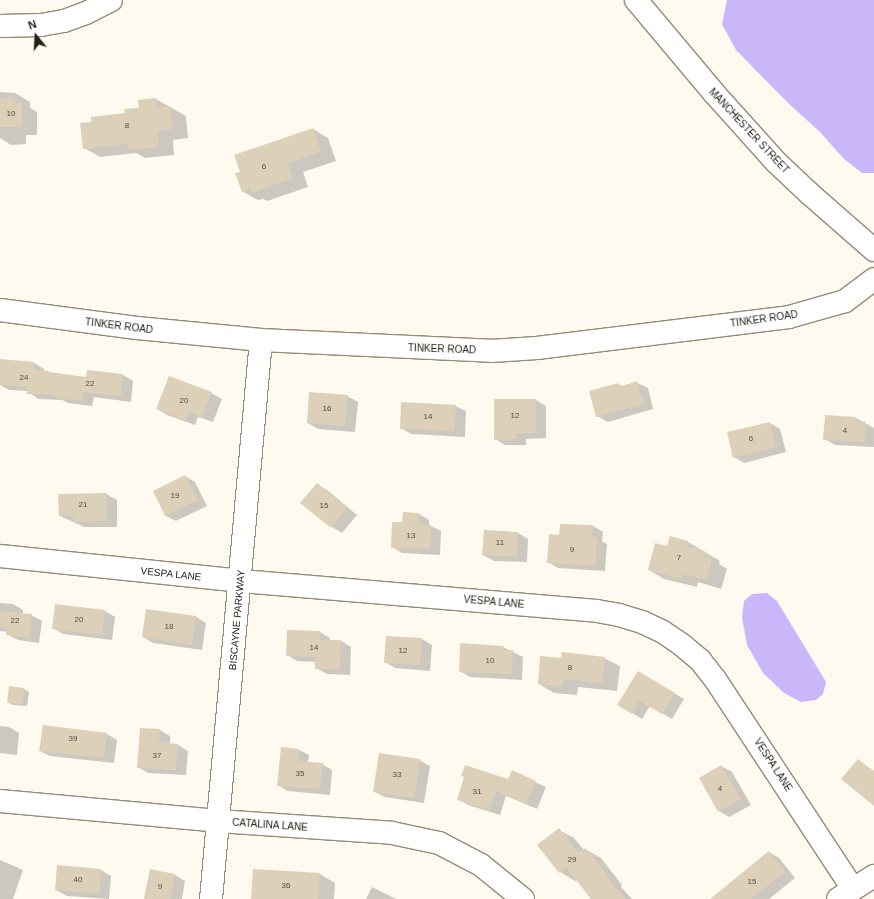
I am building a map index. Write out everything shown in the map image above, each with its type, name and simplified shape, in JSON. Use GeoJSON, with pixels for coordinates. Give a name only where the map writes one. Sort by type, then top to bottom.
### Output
{"type":"FeatureCollection","features":[{"type":"Feature","properties":{"kind":"street"},"geometry":{"type":"LineString","coordinates":[[0,26],[41,25],[64,21],[86,13],[111,0]]}},
{"type":"Feature","properties":{"kind":"street","name":"MANCHESTER STREET"},"geometry":{"type":"LineString","coordinates":[[636,0],[714,93],[776,162],[874,250]]}},
{"type":"Feature","properties":{"kind":"street","name":"TINKER ROAD"},"geometry":{"type":"LineString","coordinates":[[0,310],[137,328],[261,340],[444,350],[491,351],[537,348],[789,317],[845,301],[874,279]]}},
{"type":"Feature","properties":{"kind":"street","name":"BISCAYNE PARKWAY"},"geometry":{"type":"LineString","coordinates":[[211,899],[241,581],[261,340]]}},
{"type":"Feature","properties":{"kind":"street","name":"VESPA LANE"},"geometry":{"type":"LineString","coordinates":[[0,556],[241,581],[597,611],[620,615],[642,622],[663,632],[688,650],[715,679],[846,894]]}},
{"type":"Feature","properties":{"kind":"street","name":"CATALINA LANE"},"geometry":{"type":"LineString","coordinates":[[0,801],[218,821],[392,833],[439,844],[481,865],[523,899]]}},
{"type":"Feature","properties":{"kind":"street"},"geometry":{"type":"LineString","coordinates":[[846,894],[874,876]]}},
{"type":"Feature","properties":{"kind":"shaded area"},"geometry":{"type":"Polygon","coordinates":[[[727,0],[874,0],[874,173],[862,173],[844,159],[820,132],[788,103],[736,50],[722,24],[727,0]]]}},
{"type":"Feature","properties":{"kind":"shaded area"},"geometry":{"type":"Polygon","coordinates":[[[767,593],[777,601],[826,682],[823,694],[816,700],[801,702],[784,693],[763,673],[747,645],[742,618],[744,601],[752,594],[767,593]]]}},
{"type":"Feature","properties":{"kind":"building"},"geometry":{"type":"Polygon","coordinates":[[[15,97],[15,102],[22,102],[22,127],[0,127],[0,98],[15,97]]]}},
{"type":"Feature","properties":{"kind":"building"},"geometry":{"type":"Polygon","coordinates":[[[156,98],[157,107],[170,106],[173,129],[157,131],[159,147],[129,150],[128,144],[83,149],[80,123],[91,122],[91,117],[125,113],[124,109],[139,108],[138,100],[156,98]]]}},
{"type":"Feature","properties":{"kind":"building"},"geometry":{"type":"Polygon","coordinates":[[[313,128],[321,152],[288,163],[293,178],[251,193],[250,189],[242,192],[235,173],[240,172],[234,155],[313,128]]]}},
{"type":"Feature","properties":{"kind":"building"},"geometry":{"type":"Polygon","coordinates":[[[0,359],[34,362],[34,370],[86,377],[87,370],[123,374],[121,396],[83,392],[82,401],[56,398],[57,395],[27,394],[27,387],[0,385],[0,359]]]}},
{"type":"Feature","properties":{"kind":"building"},"geometry":{"type":"Polygon","coordinates":[[[169,376],[212,392],[202,417],[188,412],[185,420],[156,409],[169,376]]]}},
{"type":"Feature","properties":{"kind":"building"},"geometry":{"type":"Polygon","coordinates":[[[637,381],[644,404],[596,417],[589,391],[618,383],[619,387],[637,381]]]}},
{"type":"Feature","properties":{"kind":"building"},"geometry":{"type":"Polygon","coordinates":[[[309,392],[348,395],[345,426],[307,423],[309,392]]]}},
{"type":"Feature","properties":{"kind":"building"},"geometry":{"type":"Polygon","coordinates":[[[494,399],[536,399],[536,433],[516,433],[516,439],[494,440],[494,399]]]}},
{"type":"Feature","properties":{"kind":"building"},"geometry":{"type":"Polygon","coordinates":[[[401,402],[456,405],[454,431],[400,429],[401,402]]]}},
{"type":"Feature","properties":{"kind":"building"},"geometry":{"type":"Polygon","coordinates":[[[825,415],[856,417],[856,421],[866,422],[865,442],[823,440],[825,415]]]}},
{"type":"Feature","properties":{"kind":"building"},"geometry":{"type":"Polygon","coordinates":[[[770,422],[776,447],[733,458],[727,432],[770,422]]]}},
{"type":"Feature","properties":{"kind":"building"},"geometry":{"type":"Polygon","coordinates":[[[185,475],[198,500],[165,516],[153,491],[185,475]]]}},
{"type":"Feature","properties":{"kind":"building"},"geometry":{"type":"Polygon","coordinates":[[[317,483],[347,508],[331,528],[300,503],[317,483]]]}},
{"type":"Feature","properties":{"kind":"building"},"geometry":{"type":"Polygon","coordinates":[[[107,493],[107,521],[73,522],[73,516],[59,516],[58,494],[107,493]]]}},
{"type":"Feature","properties":{"kind":"building"},"geometry":{"type":"Polygon","coordinates":[[[403,512],[419,513],[419,524],[431,525],[430,549],[391,548],[392,522],[402,522],[403,512]]]}},
{"type":"Feature","properties":{"kind":"building"},"geometry":{"type":"Polygon","coordinates":[[[560,524],[593,525],[592,537],[597,537],[595,566],[547,563],[549,534],[559,535],[560,524]]]}},
{"type":"Feature","properties":{"kind":"building"},"geometry":{"type":"Polygon","coordinates":[[[484,530],[518,532],[517,557],[482,555],[484,530]]]}},
{"type":"Feature","properties":{"kind":"building"},"geometry":{"type":"Polygon","coordinates":[[[670,536],[688,541],[687,546],[705,551],[703,557],[712,559],[706,580],[683,574],[681,579],[648,570],[655,543],[667,546],[670,536]]]}},
{"type":"Feature","properties":{"kind":"building"},"geometry":{"type":"Polygon","coordinates":[[[55,604],[105,610],[102,635],[52,629],[55,604]]]}},
{"type":"Feature","properties":{"kind":"building"},"geometry":{"type":"Polygon","coordinates":[[[146,609],[196,616],[192,645],[142,637],[146,609]]]}},
{"type":"Feature","properties":{"kind":"building"},"geometry":{"type":"Polygon","coordinates":[[[0,611],[32,614],[29,638],[6,635],[7,628],[0,627],[0,611]]]}},
{"type":"Feature","properties":{"kind":"building"},"geometry":{"type":"Polygon","coordinates":[[[287,630],[320,631],[320,640],[341,640],[340,670],[315,669],[315,657],[286,656],[287,630]]]}},
{"type":"Feature","properties":{"kind":"building"},"geometry":{"type":"Polygon","coordinates":[[[386,636],[422,638],[420,665],[384,663],[386,636]]]}},
{"type":"Feature","properties":{"kind":"building"},"geometry":{"type":"Polygon","coordinates":[[[460,643],[503,646],[503,650],[513,650],[512,674],[459,672],[460,643]]]}},
{"type":"Feature","properties":{"kind":"building"},"geometry":{"type":"Polygon","coordinates":[[[562,652],[605,657],[602,683],[563,679],[562,687],[538,684],[540,656],[561,658],[562,652]]]}},
{"type":"Feature","properties":{"kind":"building"},"geometry":{"type":"Polygon","coordinates":[[[638,671],[675,693],[662,714],[639,701],[632,714],[617,705],[638,671]]]}},
{"type":"Feature","properties":{"kind":"building"},"geometry":{"type":"Polygon","coordinates":[[[9,686],[24,688],[22,704],[7,703],[9,686]]]}},
{"type":"Feature","properties":{"kind":"building"},"geometry":{"type":"Polygon","coordinates":[[[43,725],[107,733],[104,758],[39,751],[43,725]]]}},
{"type":"Feature","properties":{"kind":"building"},"geometry":{"type":"Polygon","coordinates":[[[140,728],[160,729],[159,742],[178,744],[176,770],[137,768],[140,728]]]}},
{"type":"Feature","properties":{"kind":"building"},"geometry":{"type":"Polygon","coordinates":[[[281,747],[299,749],[298,761],[323,763],[320,789],[277,786],[281,747]]]}},
{"type":"Feature","properties":{"kind":"building"},"geometry":{"type":"Polygon","coordinates":[[[379,753],[420,759],[414,798],[373,792],[379,753]]]}},
{"type":"Feature","properties":{"kind":"building"},"geometry":{"type":"Polygon","coordinates":[[[858,759],[874,772],[874,806],[841,779],[858,759]]]}},
{"type":"Feature","properties":{"kind":"building"},"geometry":{"type":"Polygon","coordinates":[[[465,765],[508,779],[512,770],[536,781],[526,804],[496,791],[489,810],[457,800],[464,777],[461,776],[465,765]]]}},
{"type":"Feature","properties":{"kind":"building"},"geometry":{"type":"Polygon","coordinates":[[[721,765],[741,799],[718,812],[699,778],[721,765]]]}},
{"type":"Feature","properties":{"kind":"building"},"geometry":{"type":"Polygon","coordinates":[[[559,828],[578,853],[585,848],[608,876],[606,877],[626,899],[591,899],[566,867],[559,873],[537,845],[559,828]]]}},
{"type":"Feature","properties":{"kind":"building"},"geometry":{"type":"Polygon","coordinates":[[[769,851],[785,872],[751,899],[710,899],[769,851]]]}},
{"type":"Feature","properties":{"kind":"building"},"geometry":{"type":"Polygon","coordinates":[[[57,865],[101,869],[99,894],[55,890],[57,865]]]}},
{"type":"Feature","properties":{"kind":"building"},"geometry":{"type":"Polygon","coordinates":[[[150,869],[175,874],[170,899],[144,899],[150,869]]]}},
{"type":"Feature","properties":{"kind":"building"},"geometry":{"type":"Polygon","coordinates":[[[253,869],[320,873],[318,899],[251,899],[253,869]]]}}]}
